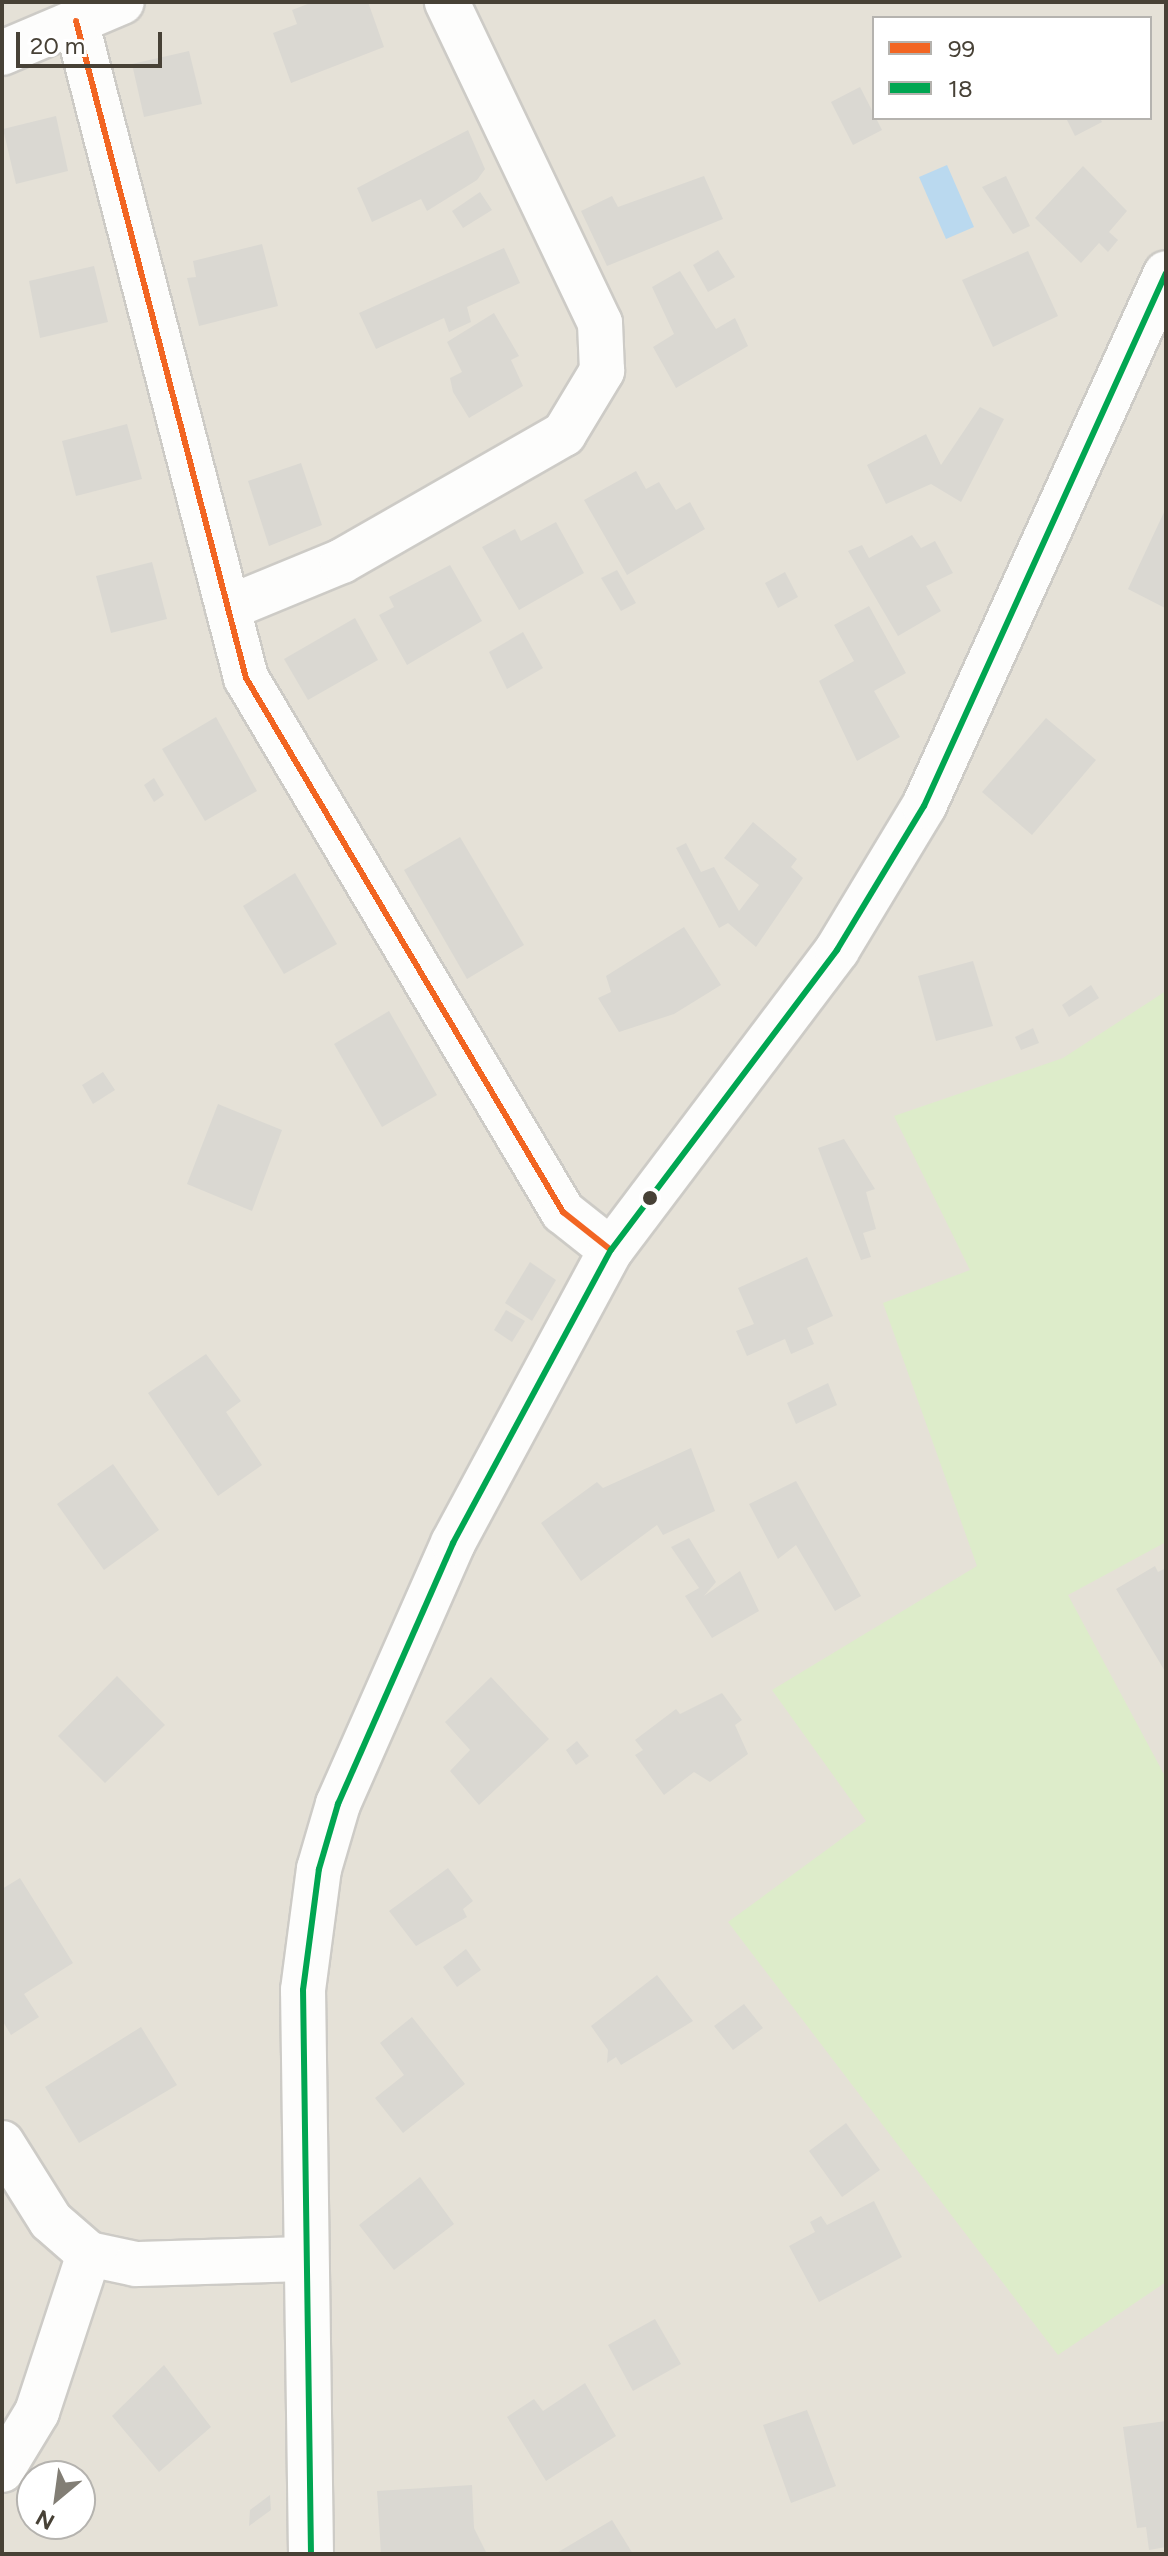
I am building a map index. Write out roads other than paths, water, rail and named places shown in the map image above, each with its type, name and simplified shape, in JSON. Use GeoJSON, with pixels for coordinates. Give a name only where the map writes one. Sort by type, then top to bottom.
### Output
{"type":"FeatureCollection","features":[{"type":"Feature","properties":{"kind":"street"},"geometry":{"type":"LineString","coordinates":[[2,53],[122,2]]}},
{"type":"Feature","properties":{"kind":"street"},"geometry":{"type":"LineString","coordinates":[[228,608],[342,561],[564,434],[602,371],[600,323],[447,2]]}},
{"type":"Feature","properties":{"kind":"street"},"geometry":{"type":"LineString","coordinates":[[76,21],[246,678],[555,1198],[587,1237],[611,1250]]}},
{"type":"Feature","properties":{"kind":"street"},"geometry":{"type":"LineString","coordinates":[[311,2554],[303,1990],[319,1869],[338,1804],[453,1543],[611,1250],[837,950],[924,806],[1166,273]]}},
{"type":"Feature","properties":{"kind":"street"},"geometry":{"type":"LineString","coordinates":[[2,2143],[51,2221],[89,2254],[136,2264],[306,2259]]}},
{"type":"Feature","properties":{"kind":"street"},"geometry":{"type":"LineString","coordinates":[[2,2470],[37,2412],[89,2254]]}},
{"type":"Feature","properties":{"kind":"water"},"geometry":{"type":"Polygon","coordinates":[[[947,165],[974,227],[946,239],[919,177],[947,165]]]}}]}
